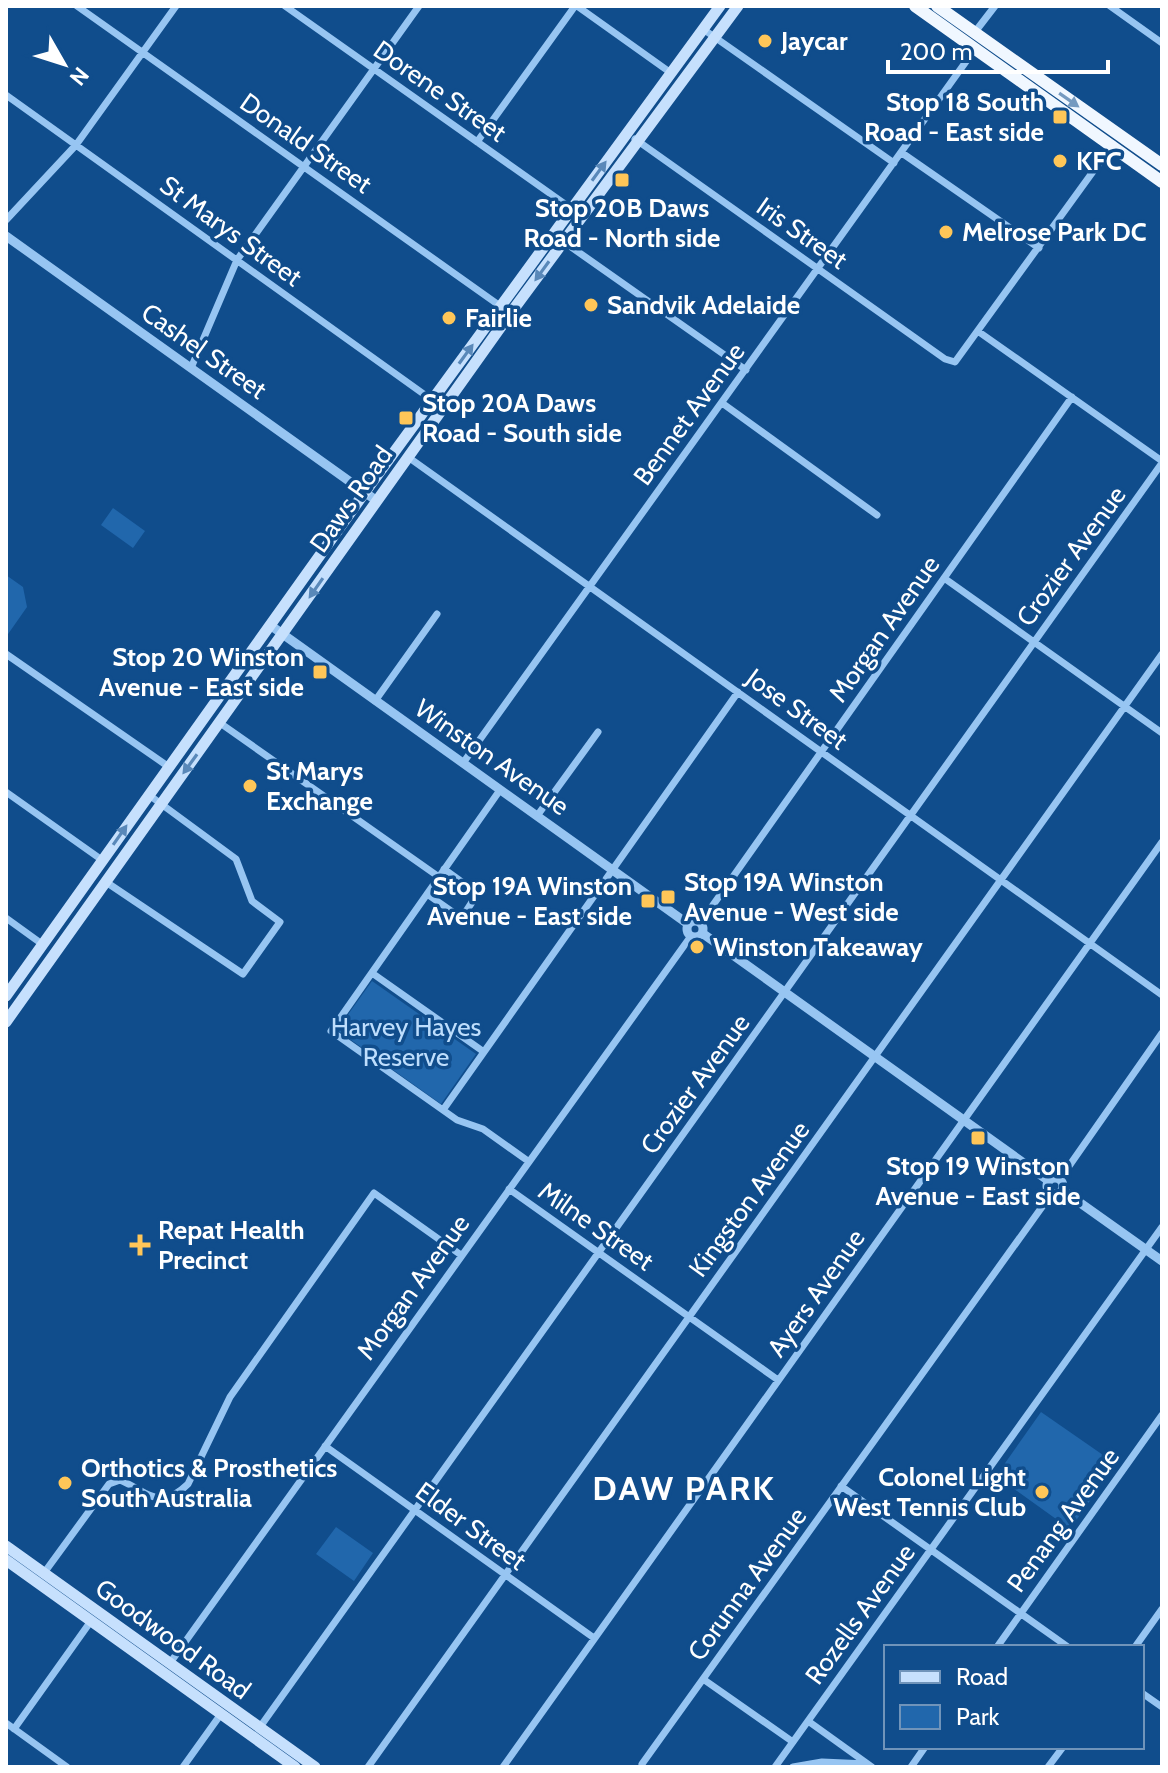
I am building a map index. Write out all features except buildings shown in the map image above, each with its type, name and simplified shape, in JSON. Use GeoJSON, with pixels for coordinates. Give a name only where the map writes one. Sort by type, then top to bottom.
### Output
{"type":"FeatureCollection","features":[{"type":"Feature","properties":{"kind":"highway"},"geometry":{"type":"LineString","coordinates":[[915,6],[1116,141],[1162,165]]}},
{"type":"Feature","properties":{"kind":"highway"},"geometry":{"type":"LineString","coordinates":[[937,6],[1116,141],[1162,182]]}},
{"type":"Feature","properties":{"kind":"main road","name":"Daws Road"},"geometry":{"type":"LineString","coordinates":[[6,1022],[408,457],[572,209],[720,6]]}},
{"type":"Feature","properties":{"kind":"main road","name":"Daws Road"},"geometry":{"type":"LineString","coordinates":[[6,996],[432,400],[564,242],[738,6]]}},
{"type":"Feature","properties":{"kind":"main road"},"geometry":{"type":"LineString","coordinates":[[44,969],[42,944],[70,933]]}},
{"type":"Feature","properties":{"kind":"main road","name":"Goodwood Road"},"geometry":{"type":"LineString","coordinates":[[6,1546],[315,1767]]}},
{"type":"Feature","properties":{"kind":"main road","name":"Goodwood Road"},"geometry":{"type":"LineString","coordinates":[[6,1560],[295,1767]]}},
{"type":"Feature","properties":{"kind":"main road"},"geometry":{"type":"LineString","coordinates":[[27,1575],[44,1573],[46,1589]]}},
{"type":"Feature","properties":{"kind":"main road"},"geometry":{"type":"LineString","coordinates":[[152,1665],[170,1663],[172,1680]]}},
{"type":"Feature","properties":{"kind":"street","name":"Donald Street"},"geometry":{"type":"LineString","coordinates":[[77,6],[505,310]]}},
{"type":"Feature","properties":{"kind":"street"},"geometry":{"type":"LineString","coordinates":[[6,220],[76,145],[176,6]]}},
{"type":"Feature","properties":{"kind":"street","name":"Dorene Street"},"geometry":{"type":"LineString","coordinates":[[285,6],[297,9],[373,69],[572,209]]}},
{"type":"Feature","properties":{"kind":"street"},"geometry":{"type":"LineString","coordinates":[[191,368],[237,260],[419,6]]}},
{"type":"Feature","properties":{"kind":"street"},"geometry":{"type":"LineString","coordinates":[[975,32],[995,6]]}},
{"type":"Feature","properties":{"kind":"street"},"geometry":{"type":"LineString","coordinates":[[1110,6],[1162,43]]}},
{"type":"Feature","properties":{"kind":"street"},"geometry":{"type":"LineString","coordinates":[[477,142],[581,7],[671,73]]}},
{"type":"Feature","properties":{"kind":"street"},"geometry":{"type":"LineString","coordinates":[[703,29],[894,163]]}},
{"type":"Feature","properties":{"kind":"street","name":"Bennet Avenue"},"geometry":{"type":"LineString","coordinates":[[463,763],[975,49]]}},
{"type":"Feature","properties":{"kind":"street","name":"St Marys Street"},"geometry":{"type":"LineString","coordinates":[[6,95],[432,400]]}},
{"type":"Feature","properties":{"kind":"street","name":"Iris Street"},"geometry":{"type":"LineString","coordinates":[[627,133],[945,359],[955,362],[979,332]]}},
{"type":"Feature","properties":{"kind":"street"},"geometry":{"type":"LineString","coordinates":[[1116,141],[979,332],[1162,462]]}},
{"type":"Feature","properties":{"kind":"street"},"geometry":{"type":"LineString","coordinates":[[902,153],[1039,248]]}},
{"type":"Feature","properties":{"kind":"street","name":"Cashel Street"},"geometry":{"type":"LineString","coordinates":[[6,233],[377,501]]}},
{"type":"Feature","properties":{"kind":"street"},"geometry":{"type":"LineString","coordinates":[[564,242],[746,370]]}},
{"type":"Feature","properties":{"kind":"street","name":"Morgan Avenue"},"geometry":{"type":"LineString","coordinates":[[701,922],[1072,397]]}},
{"type":"Feature","properties":{"kind":"street"},"geometry":{"type":"LineString","coordinates":[[722,403],[877,515]]}},
{"type":"Feature","properties":{"kind":"street","name":"Jose Street"},"geometry":{"type":"LineString","coordinates":[[408,457],[1162,995]]}},
{"type":"Feature","properties":{"kind":"street","name":"Crozier Avenue"},"geometry":{"type":"LineString","coordinates":[[260,1727],[1162,462]]}},
{"type":"Feature","properties":{"kind":"street"},"geometry":{"type":"LineString","coordinates":[[944,578],[1162,733]]}},
{"type":"Feature","properties":{"kind":"street"},"geometry":{"type":"LineString","coordinates":[[375,701],[437,614]]}},
{"type":"Feature","properties":{"kind":"street","name":"Winston Avenue"},"geometry":{"type":"LineString","coordinates":[[270,625],[688,924]]}},
{"type":"Feature","properties":{"kind":"street"},"geometry":{"type":"LineString","coordinates":[[6,654],[169,767]]}},
{"type":"Feature","properties":{"kind":"street","name":"Kingston Avenue"},"geometry":{"type":"LineString","coordinates":[[368,1767],[1162,654]]}},
{"type":"Feature","properties":{"kind":"street"},"geometry":{"type":"LineString","coordinates":[[443,1110],[738,692]]}},
{"type":"Feature","properties":{"kind":"street"},"geometry":{"type":"LineString","coordinates":[[220,723],[439,877]]}},
{"type":"Feature","properties":{"kind":"street"},"geometry":{"type":"LineString","coordinates":[[537,816],[598,732]]}},
{"type":"Feature","properties":{"kind":"street"},"geometry":{"type":"LineString","coordinates":[[500,790],[331,1031],[457,1120],[483,1129],[528,1161]]}},
{"type":"Feature","properties":{"kind":"street"},"geometry":{"type":"LineString","coordinates":[[6,792],[102,860]]}},
{"type":"Feature","properties":{"kind":"street"},"geometry":{"type":"LineString","coordinates":[[106,882],[243,974],[280,922],[252,901],[236,859],[149,795]]}},
{"type":"Feature","properties":{"kind":"street","name":"Ayers Avenue"},"geometry":{"type":"LineString","coordinates":[[503,1767],[1162,842]]}},
{"type":"Feature","properties":{"kind":"street"},"geometry":{"type":"LineString","coordinates":[[427,894],[457,915],[465,913],[476,896],[473,890],[444,869]]}},
{"type":"Feature","properties":{"kind":"street"},"geometry":{"type":"LineString","coordinates":[[6,918],[42,944]]}},
{"type":"Feature","properties":{"kind":"street"},"geometry":{"type":"LineString","coordinates":[[693,920],[701,922],[702,933],[697,937],[691,936],[687,931],[688,924],[693,920]]}},
{"type":"Feature","properties":{"kind":"street"},"geometry":{"type":"LineString","coordinates":[[702,933],[1049,1181]]}},
{"type":"Feature","properties":{"kind":"street","name":"Morgan Avenue"},"geometry":{"type":"LineString","coordinates":[[170,1663],[691,936]]}},
{"type":"Feature","properties":{"kind":"street"},"geometry":{"type":"LineString","coordinates":[[372,973],[484,1052]]}},
{"type":"Feature","properties":{"kind":"street"},"geometry":{"type":"LineString","coordinates":[[1060,1179],[1162,1033]]}},
{"type":"Feature","properties":{"kind":"street"},"geometry":{"type":"LineString","coordinates":[[1057,1192],[1063,1184],[1054,1177],[1049,1181],[1048,1189],[1162,1261]]}},
{"type":"Feature","properties":{"kind":"street","name":"Milne Street"},"geometry":{"type":"LineString","coordinates":[[509,1189],[778,1380]]}},
{"type":"Feature","properties":{"kind":"street","name":"Corunna Avenue"},"geometry":{"type":"LineString","coordinates":[[643,1766],[841,1486],[1057,1192]]}},
{"type":"Feature","properties":{"kind":"street"},"geometry":{"type":"LineString","coordinates":[[44,1573],[109,1484],[120,1480],[153,1498],[178,1494],[188,1484],[230,1397],[374,1193],[461,1255]]}},
{"type":"Feature","properties":{"kind":"street","name":"Rozells Avenue"},"geometry":{"type":"LineString","coordinates":[[775,1767],[1162,1227]]}},
{"type":"Feature","properties":{"kind":"street","name":"Penang Avenue"},"geometry":{"type":"LineString","coordinates":[[998,1645],[1162,1415]]}},
{"type":"Feature","properties":{"kind":"street","name":"Elder Street"},"geometry":{"type":"LineString","coordinates":[[325,1446],[594,1638]]}},
{"type":"Feature","properties":{"kind":"street"},"geometry":{"type":"LineString","coordinates":[[841,1486],[1065,1645]]}},
{"type":"Feature","properties":{"kind":"street"},"geometry":{"type":"LineString","coordinates":[[1136,1645],[1162,1609]]}},
{"type":"Feature","properties":{"kind":"street"},"geometry":{"type":"LineString","coordinates":[[14,1729],[91,1621]]}},
{"type":"Feature","properties":{"kind":"street"},"geometry":{"type":"LineString","coordinates":[[703,1679],[793,1742]]}},
{"type":"Feature","properties":{"kind":"street"},"geometry":{"type":"LineString","coordinates":[[1144,1694],[1162,1707]]}},
{"type":"Feature","properties":{"kind":"street"},"geometry":{"type":"LineString","coordinates":[[183,1767],[221,1714]]}},
{"type":"Feature","properties":{"kind":"street"},"geometry":{"type":"LineString","coordinates":[[808,1721],[870,1766]]}},
{"type":"Feature","properties":{"kind":"street"},"geometry":{"type":"LineString","coordinates":[[6,1723],[67,1767]]}},
{"type":"Feature","properties":{"kind":"street"},"geometry":{"type":"LineString","coordinates":[[911,1767],[924,1749]]}},
{"type":"Feature","properties":{"kind":"street"},"geometry":{"type":"LineString","coordinates":[[1048,1767],[1062,1749]]}},
{"type":"Feature","properties":{"kind":"street"},"geometry":{"type":"LineString","coordinates":[[793,1767],[822,1762],[870,1766]]}},
{"type":"Feature","properties":{"kind":"green space"},"geometry":{"type":"Polygon","coordinates":[[[113,508],[145,531],[133,548],[101,525],[113,508]]]}},
{"type":"Feature","properties":{"kind":"green space"},"geometry":{"type":"Polygon","coordinates":[[[6,575],[23,587],[27,607],[6,637],[6,575]]]}},
{"type":"Feature","properties":{"kind":"green space","name":"Harvey Hayes Reserve"},"geometry":{"type":"Polygon","coordinates":[[[372,981],[476,1054],[441,1104],[337,1030],[372,981]]]}},
{"type":"Feature","properties":{"kind":"green space"},"geometry":{"type":"Polygon","coordinates":[[[1041,1412],[1116,1464],[1070,1529],[996,1476],[1041,1412]]]}},
{"type":"Feature","properties":{"kind":"green space"},"geometry":{"type":"Polygon","coordinates":[[[336,1527],[373,1553],[354,1581],[316,1554],[336,1527]]]}},
{"type":"Feature","properties":{"kind":"place","name":"Jaycar"},"geometry":{"type":"Point","coordinates":[765,41]}},
{"type":"Feature","properties":{"kind":"place","name":"Stop 18 South Road - East side"},"geometry":{"type":"Point","coordinates":[1060,117]}},
{"type":"Feature","properties":{"kind":"place","name":"KFC"},"geometry":{"type":"Point","coordinates":[1060,161]}},
{"type":"Feature","properties":{"kind":"place","name":"Stop 20B Daws Road - North side"},"geometry":{"type":"Point","coordinates":[622,180]}},
{"type":"Feature","properties":{"kind":"place","name":"Melrose Park DC"},"geometry":{"type":"Point","coordinates":[946,232]}},
{"type":"Feature","properties":{"kind":"place","name":"Sandvik Adelaide"},"geometry":{"type":"Point","coordinates":[591,305]}},
{"type":"Feature","properties":{"kind":"place","name":"Fairlie"},"geometry":{"type":"Point","coordinates":[449,318]}},
{"type":"Feature","properties":{"kind":"place","name":"Stop 20A Daws Road - South side"},"geometry":{"type":"Point","coordinates":[406,418]}},
{"type":"Feature","properties":{"kind":"place","name":"Stop 20 Winston Avenue - East side"},"geometry":{"type":"Point","coordinates":[320,672]}},
{"type":"Feature","properties":{"kind":"place","name":"St Marys Exchange"},"geometry":{"type":"Point","coordinates":[250,786]}},
{"type":"Feature","properties":{"kind":"place","name":"Stop 19A Winston Avenue - West side"},"geometry":{"type":"Point","coordinates":[668,897]}},
{"type":"Feature","properties":{"kind":"place","name":"Stop 19A Winston Avenue - East side"},"geometry":{"type":"Point","coordinates":[648,901]}},
{"type":"Feature","properties":{"kind":"place","name":"Winston Takeaway"},"geometry":{"type":"Point","coordinates":[697,947]}},
{"type":"Feature","properties":{"kind":"place","name":"Stop 19 Winston Avenue - East side"},"geometry":{"type":"Point","coordinates":[978,1138]}},
{"type":"Feature","properties":{"kind":"place","name":"Repat Health Precinct"},"geometry":{"type":"Point","coordinates":[140,1245]}},
{"type":"Feature","properties":{"kind":"place","name":"Orthotics & Prosthetics South Australia"},"geometry":{"type":"Point","coordinates":[65,1483]}},
{"type":"Feature","properties":{"kind":"place","name":"Colonel Light West Tennis Club"},"geometry":{"type":"Point","coordinates":[1042,1492]}},
{"type":"Feature","properties":{"kind":"district","name":"DAW PARK"},"geometry":{"type":"Point","coordinates":[684,1488]}}]}
